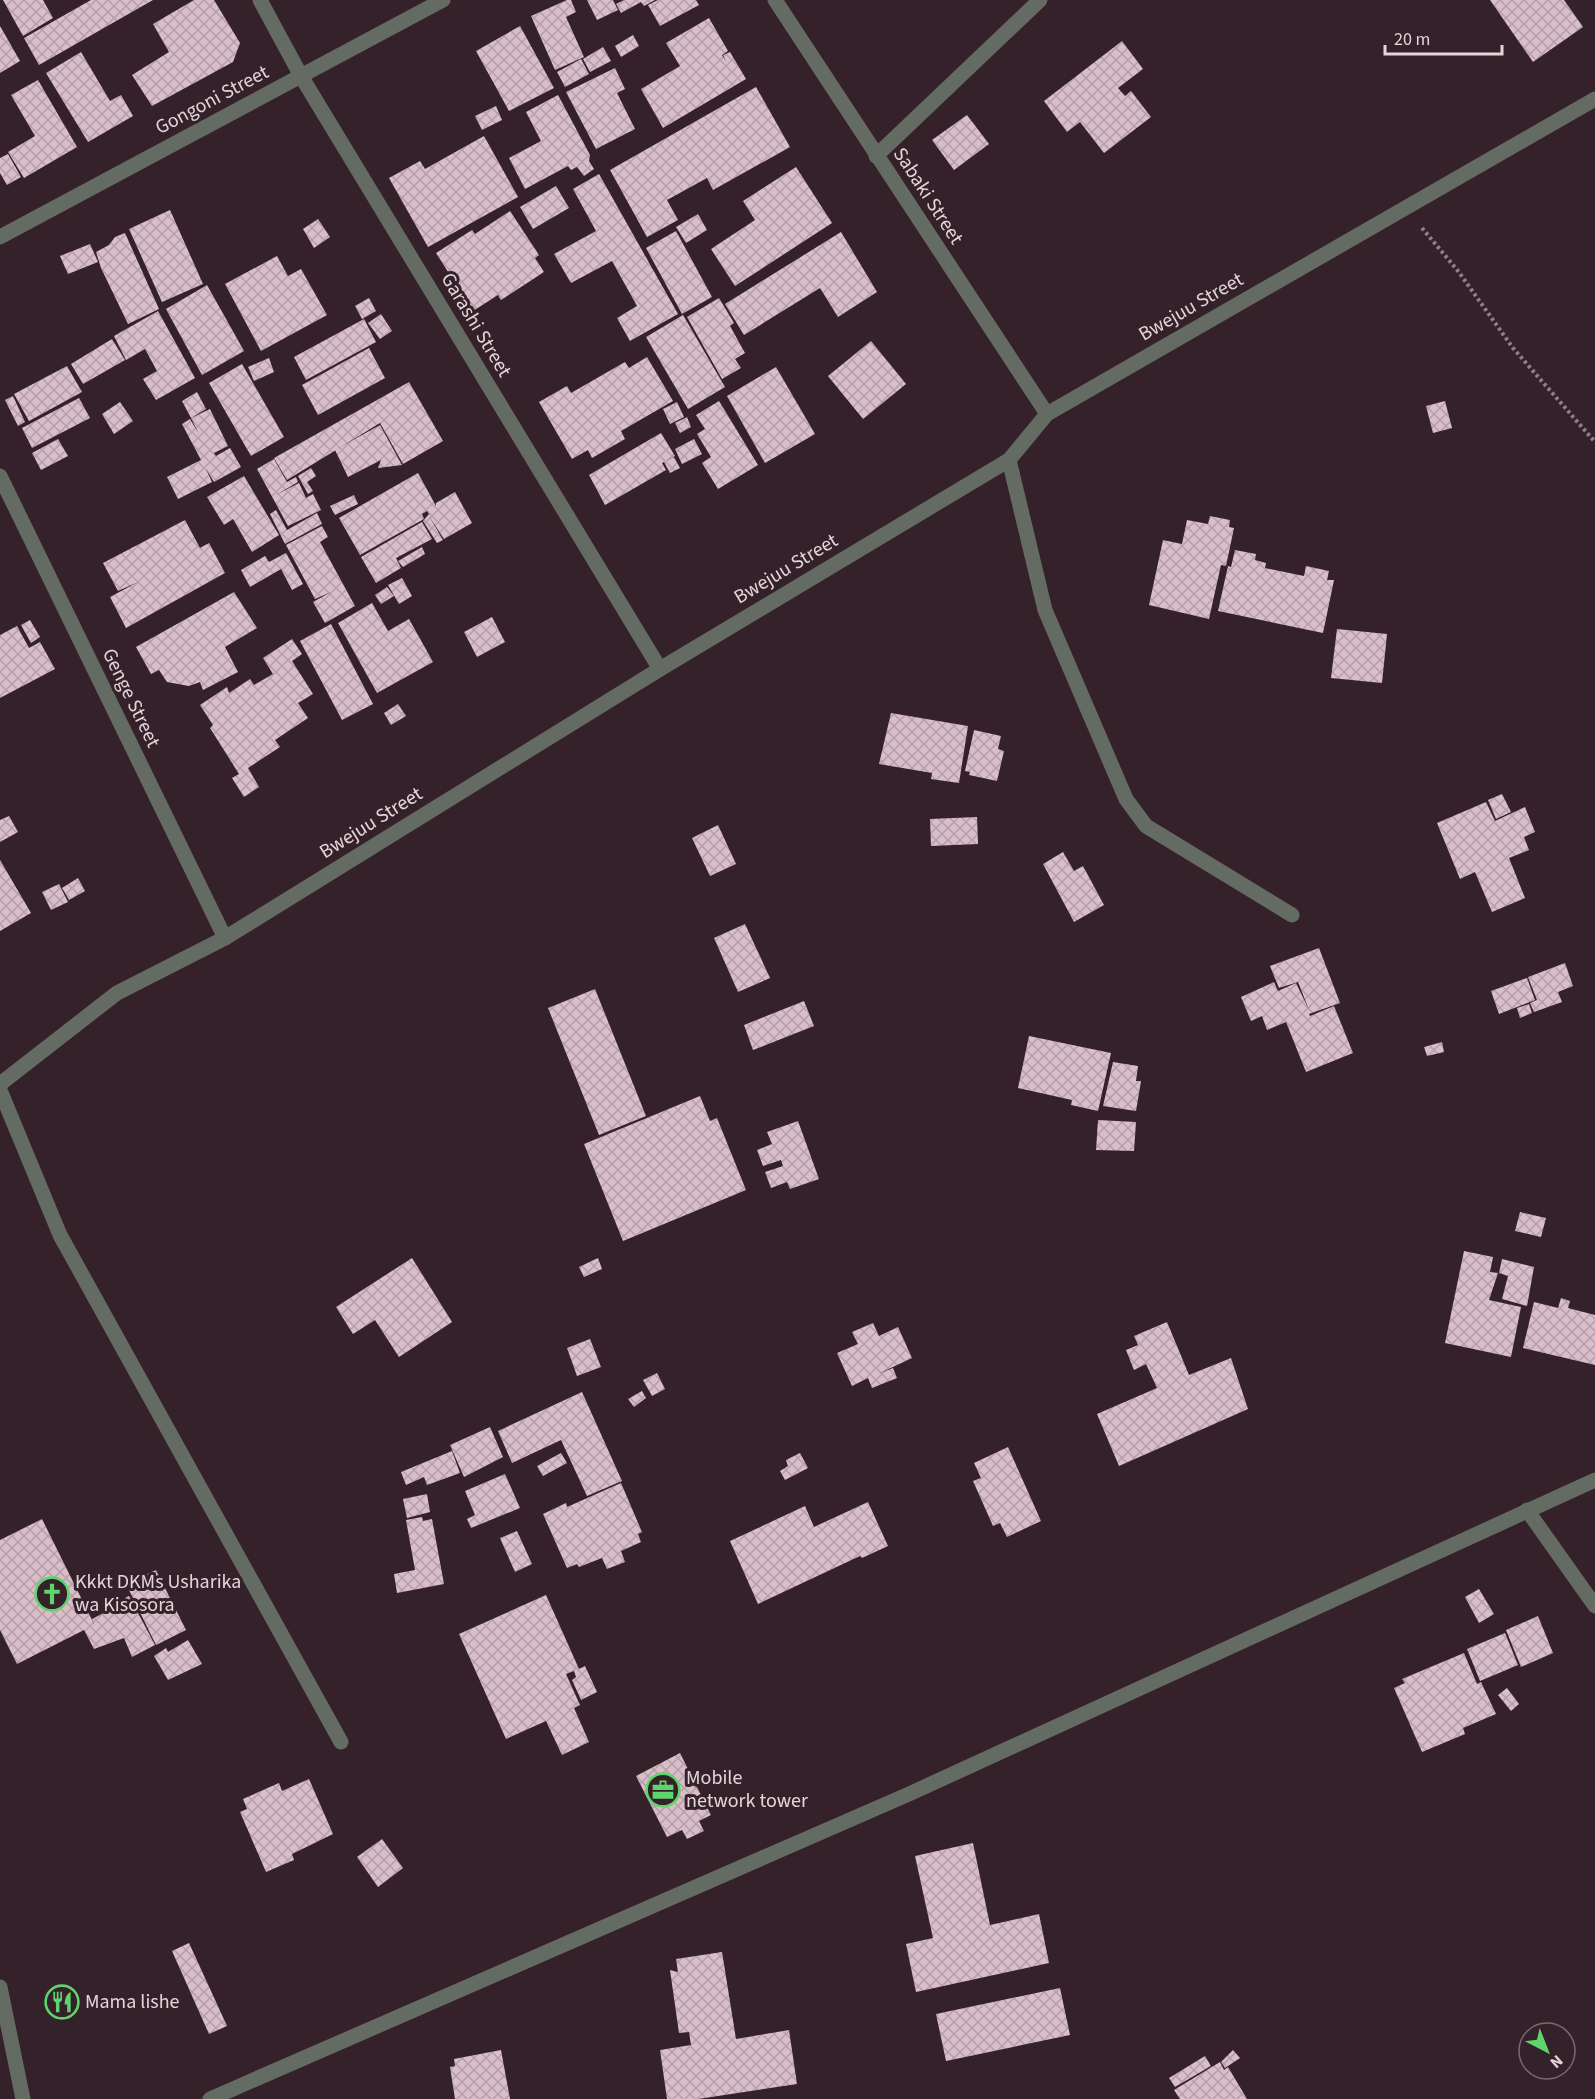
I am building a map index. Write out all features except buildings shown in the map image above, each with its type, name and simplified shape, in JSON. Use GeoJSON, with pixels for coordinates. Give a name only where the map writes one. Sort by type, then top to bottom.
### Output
{"type":"FeatureCollection","features":[{"type":"Feature","properties":{"kind":"street","name":"Garashi Street"},"geometry":{"type":"LineString","coordinates":[[260,0],[301,76],[660,669]]}},
{"type":"Feature","properties":{"kind":"street","name":"Gongoni Street"},"geometry":{"type":"LineString","coordinates":[[0,237],[443,0]]}},
{"type":"Feature","properties":{"kind":"street","name":"Sabaki Street"},"geometry":{"type":"LineString","coordinates":[[775,0],[1047,414]]}},
{"type":"Feature","properties":{"kind":"street"},"geometry":{"type":"LineString","coordinates":[[876,156],[1040,0]]}},
{"type":"Feature","properties":{"kind":"street","name":"Bwejuu Street"},"geometry":{"type":"LineString","coordinates":[[0,1084],[117,993],[225,938],[660,669],[1009,460],[1047,414],[1595,99]]}},
{"type":"Feature","properties":{"kind":"street"},"geometry":{"type":"LineString","coordinates":[[1009,460],[1045,610],[1126,799],[1146,826],[1292,915]]}},
{"type":"Feature","properties":{"kind":"street","name":"Genge Street"},"geometry":{"type":"LineString","coordinates":[[0,476],[225,938]]}},
{"type":"Feature","properties":{"kind":"street"},"geometry":{"type":"LineString","coordinates":[[0,1090],[60,1235],[341,1742]]}},
{"type":"Feature","properties":{"kind":"street"},"geometry":{"type":"LineString","coordinates":[[210,2099],[909,1794],[1595,1480]]}},
{"type":"Feature","properties":{"kind":"street"},"geometry":{"type":"LineString","coordinates":[[1527,1510],[1595,1606]]}},
{"type":"Feature","properties":{"kind":"street"},"geometry":{"type":"LineString","coordinates":[[0,1987],[23,2099]]}},
{"type":"Feature","properties":{"kind":"path"},"geometry":{"type":"LineString","coordinates":[[1406,208],[1458,271],[1513,348],[1595,442]]}},
{"type":"Feature","properties":{"kind":"place","name":"Kkkt DKMs Usharika wa Kisosora"},"geometry":{"type":"Point","coordinates":[52,1594]}},
{"type":"Feature","properties":{"kind":"place","name":"Mobile network tower"},"geometry":{"type":"Point","coordinates":[663,1790]}},
{"type":"Feature","properties":{"kind":"place","name":"Mama lishe"},"geometry":{"type":"Point","coordinates":[62,2002]}}]}
